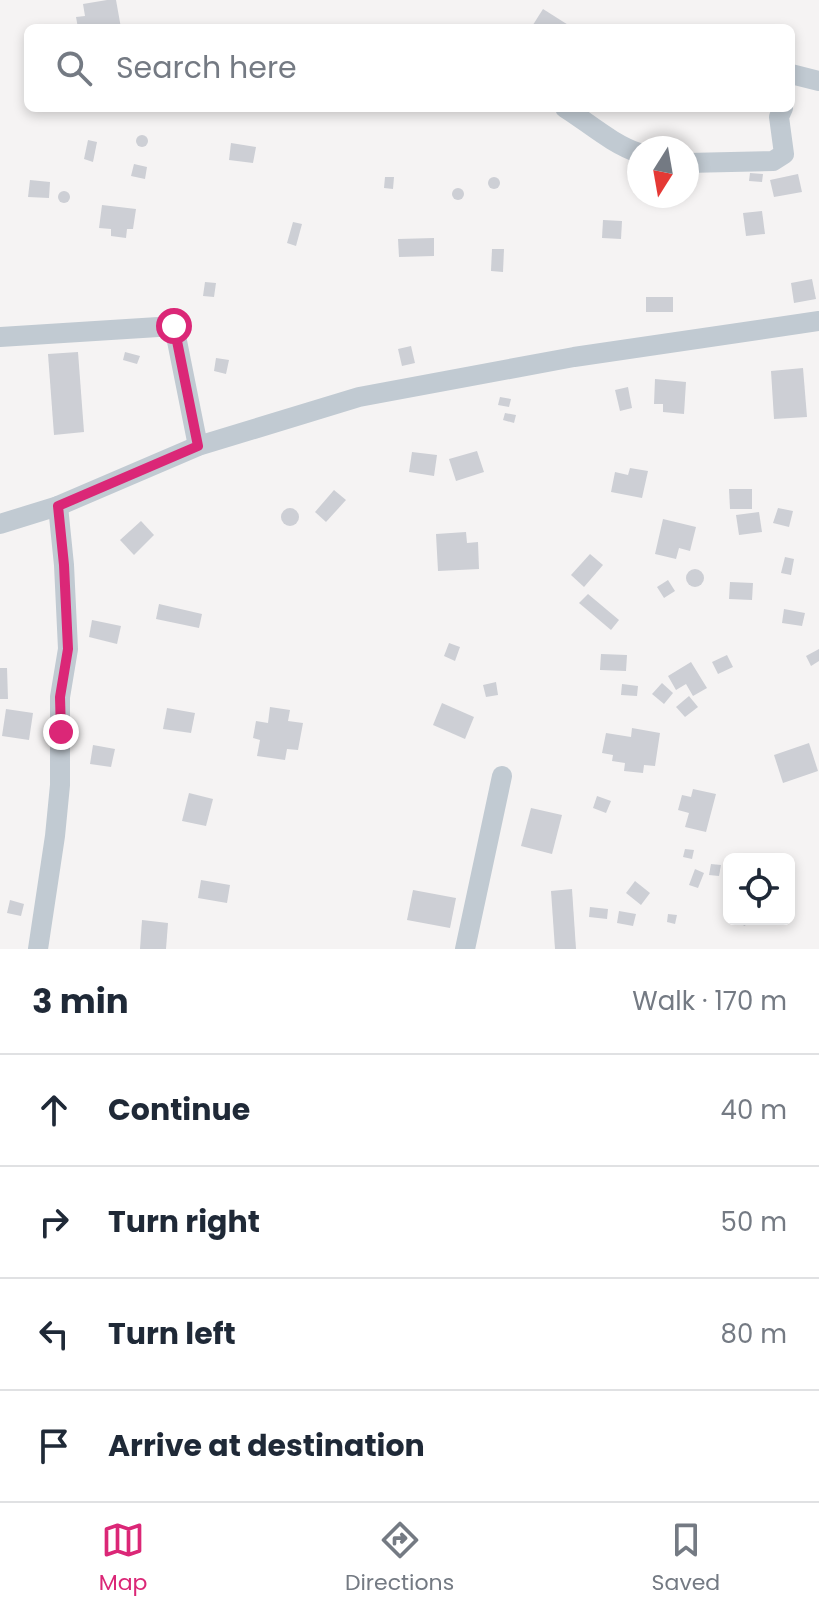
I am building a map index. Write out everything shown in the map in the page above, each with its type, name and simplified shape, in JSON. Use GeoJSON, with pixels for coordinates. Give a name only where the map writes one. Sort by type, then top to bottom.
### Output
{"type":"FeatureCollection","features":[{"type":"Feature","properties":{"kind":"street"},"geometry":{"type":"LineString","coordinates":[[795,80],[819,81]]}},
{"type":"Feature","properties":{"kind":"street"},"geometry":{"type":"LineString","coordinates":[[563,112],[602,131],[627,148]]}},
{"type":"Feature","properties":{"kind":"street"},"geometry":{"type":"LineString","coordinates":[[699,163],[773,161],[784,154],[779,117],[781,112]]}},
{"type":"Feature","properties":{"kind":"street"},"geometry":{"type":"LineString","coordinates":[[0,524],[58,506],[198,446],[359,397],[574,357],[819,321]]}},
{"type":"Feature","properties":{"kind":"street"},"geometry":{"type":"LineString","coordinates":[[0,337],[174,326],[198,446]]}},
{"type":"Feature","properties":{"kind":"street"},"geometry":{"type":"LineString","coordinates":[[38,949],[55,836],[60,785],[60,697],[68,649],[58,506]]}},
{"type":"Feature","properties":{"kind":"street"},"geometry":{"type":"LineString","coordinates":[[465,949],[502,776]]}},
{"type":"Feature","properties":{"kind":"building"},"geometry":{"type":"Polygon","coordinates":[[[116,0],[120,24],[77,24],[76,17],[85,16],[83,4],[116,0]]]}},
{"type":"Feature","properties":{"kind":"building"},"geometry":{"type":"Polygon","coordinates":[[[543,9],[567,24],[534,24],[543,9]]]}},
{"type":"Feature","properties":{"kind":"building"},"geometry":{"type":"Polygon","coordinates":[[[137,136],[147,136],[147,146],[137,146],[137,136]]]}},
{"type":"Feature","properties":{"kind":"building"},"geometry":{"type":"Polygon","coordinates":[[[88,140],[97,142],[93,162],[84,159],[88,140]]]}},
{"type":"Feature","properties":{"kind":"building"},"geometry":{"type":"Polygon","coordinates":[[[231,143],[256,147],[253,163],[229,160],[231,143]]]}},
{"type":"Feature","properties":{"kind":"building"},"geometry":{"type":"Polygon","coordinates":[[[134,164],[147,167],[145,179],[131,176],[134,164]]]}},
{"type":"Feature","properties":{"kind":"building"},"geometry":{"type":"Polygon","coordinates":[[[750,173],[763,174],[762,182],[749,181],[750,173]]]}},
{"type":"Feature","properties":{"kind":"building"},"geometry":{"type":"Polygon","coordinates":[[[798,174],[802,192],[774,197],[770,180],[798,174]]]}},
{"type":"Feature","properties":{"kind":"building"},"geometry":{"type":"Polygon","coordinates":[[[385,177],[394,177],[393,189],[384,188],[385,177]]]}},
{"type":"Feature","properties":{"kind":"building"},"geometry":{"type":"Polygon","coordinates":[[[489,178],[499,178],[499,188],[489,188],[489,178]]]}},
{"type":"Feature","properties":{"kind":"building"},"geometry":{"type":"Polygon","coordinates":[[[30,180],[50,182],[49,198],[28,197],[30,180]]]}},
{"type":"Feature","properties":{"kind":"building"},"geometry":{"type":"Polygon","coordinates":[[[453,189],[463,189],[463,199],[453,199],[453,189]]]}},
{"type":"Feature","properties":{"kind":"building"},"geometry":{"type":"Polygon","coordinates":[[[59,192],[69,192],[69,202],[59,202],[59,192]]]}},
{"type":"Feature","properties":{"kind":"building"},"geometry":{"type":"Polygon","coordinates":[[[102,205],[136,209],[133,229],[127,229],[126,238],[111,236],[111,229],[99,228],[102,205]]]}},
{"type":"Feature","properties":{"kind":"building"},"geometry":{"type":"Polygon","coordinates":[[[762,211],[765,234],[746,236],[743,213],[762,211]]]}},
{"type":"Feature","properties":{"kind":"building"},"geometry":{"type":"Polygon","coordinates":[[[603,220],[622,221],[621,239],[602,238],[603,220]]]}},
{"type":"Feature","properties":{"kind":"building"},"geometry":{"type":"Polygon","coordinates":[[[293,222],[302,224],[296,246],[287,243],[293,222]]]}},
{"type":"Feature","properties":{"kind":"building"},"geometry":{"type":"Polygon","coordinates":[[[434,238],[434,256],[399,257],[398,239],[434,238]]]}},
{"type":"Feature","properties":{"kind":"building"},"geometry":{"type":"Polygon","coordinates":[[[492,249],[504,249],[503,272],[491,271],[492,249]]]}},
{"type":"Feature","properties":{"kind":"building"},"geometry":{"type":"Polygon","coordinates":[[[812,279],[816,299],[794,303],[791,283],[812,279]]]}},
{"type":"Feature","properties":{"kind":"building"},"geometry":{"type":"Polygon","coordinates":[[[205,282],[216,283],[214,297],[203,296],[205,282]]]}},
{"type":"Feature","properties":{"kind":"building"},"geometry":{"type":"Polygon","coordinates":[[[646,297],[673,297],[673,312],[646,312],[646,297]]]}},
{"type":"Feature","properties":{"kind":"building"},"geometry":{"type":"Polygon","coordinates":[[[411,346],[415,363],[402,366],[398,349],[411,346]]]}},
{"type":"Feature","properties":{"kind":"building"},"geometry":{"type":"Polygon","coordinates":[[[78,352],[84,432],[54,435],[48,354],[78,352]]]}},
{"type":"Feature","properties":{"kind":"building"},"geometry":{"type":"Polygon","coordinates":[[[125,352],[140,356],[137,364],[123,360],[125,352]]]}},
{"type":"Feature","properties":{"kind":"building"},"geometry":{"type":"Polygon","coordinates":[[[216,358],[229,360],[226,374],[214,371],[216,358]]]}},
{"type":"Feature","properties":{"kind":"building"},"geometry":{"type":"Polygon","coordinates":[[[803,368],[807,417],[774,419],[771,371],[803,368]]]}},
{"type":"Feature","properties":{"kind":"building"},"geometry":{"type":"Polygon","coordinates":[[[655,379],[686,382],[684,414],[663,412],[663,404],[654,404],[655,379]]]}},
{"type":"Feature","properties":{"kind":"building"},"geometry":{"type":"Polygon","coordinates":[[[628,387],[632,408],[620,411],[615,390],[628,387]]]}},
{"type":"Feature","properties":{"kind":"building"},"geometry":{"type":"Polygon","coordinates":[[[500,397],[511,399],[509,407],[498,405],[500,397]]]}},
{"type":"Feature","properties":{"kind":"building"},"geometry":{"type":"Polygon","coordinates":[[[505,413],[516,415],[514,423],[503,420],[505,413]]]}},
{"type":"Feature","properties":{"kind":"building"},"geometry":{"type":"Polygon","coordinates":[[[477,451],[484,472],[456,481],[449,459],[477,451]]]}},
{"type":"Feature","properties":{"kind":"building"},"geometry":{"type":"Polygon","coordinates":[[[412,452],[437,455],[434,476],[409,472],[412,452]]]}},
{"type":"Feature","properties":{"kind":"building"},"geometry":{"type":"Polygon","coordinates":[[[630,468],[648,471],[642,498],[611,492],[615,472],[628,475],[630,468]]]}},
{"type":"Feature","properties":{"kind":"building"},"geometry":{"type":"Polygon","coordinates":[[[729,489],[752,489],[752,509],[730,509],[729,489]]]}},
{"type":"Feature","properties":{"kind":"building"},"geometry":{"type":"Polygon","coordinates":[[[334,490],[346,500],[326,522],[315,512],[334,490]]]}},
{"type":"Feature","properties":{"kind":"building"},"geometry":{"type":"Polygon","coordinates":[[[290,508],[299,517],[290,526],[281,517],[290,508]]]}},
{"type":"Feature","properties":{"kind":"building"},"geometry":{"type":"Polygon","coordinates":[[[778,508],[793,511],[789,527],[773,523],[778,508]]]}},
{"type":"Feature","properties":{"kind":"building"},"geometry":{"type":"Polygon","coordinates":[[[759,512],[762,532],[739,535],[736,515],[759,512]]]}},
{"type":"Feature","properties":{"kind":"building"},"geometry":{"type":"Polygon","coordinates":[[[663,519],[696,527],[690,551],[679,548],[676,559],[655,554],[663,519]]]}},
{"type":"Feature","properties":{"kind":"building"},"geometry":{"type":"Polygon","coordinates":[[[141,521],[154,535],[134,555],[120,540],[141,521]]]}},
{"type":"Feature","properties":{"kind":"building"},"geometry":{"type":"Polygon","coordinates":[[[466,532],[467,543],[478,542],[479,569],[438,571],[436,534],[466,532]]]}},
{"type":"Feature","properties":{"kind":"building"},"geometry":{"type":"Polygon","coordinates":[[[590,554],[603,565],[584,587],[571,575],[590,554]]]}},
{"type":"Feature","properties":{"kind":"building"},"geometry":{"type":"Polygon","coordinates":[[[785,557],[794,559],[791,575],[781,573],[785,557]]]}},
{"type":"Feature","properties":{"kind":"building"},"geometry":{"type":"Polygon","coordinates":[[[695,569],[704,578],[695,587],[686,578],[695,569]]]}},
{"type":"Feature","properties":{"kind":"building"},"geometry":{"type":"Polygon","coordinates":[[[668,580],[675,591],[664,598],[657,587],[668,580]]]}},
{"type":"Feature","properties":{"kind":"building"},"geometry":{"type":"Polygon","coordinates":[[[730,582],[753,583],[752,600],[729,599],[730,582]]]}},
{"type":"Feature","properties":{"kind":"building"},"geometry":{"type":"Polygon","coordinates":[[[588,594],[619,620],[611,630],[579,603],[588,594]]]}},
{"type":"Feature","properties":{"kind":"building"},"geometry":{"type":"Polygon","coordinates":[[[159,604],[202,614],[199,628],[156,619],[159,604]]]}},
{"type":"Feature","properties":{"kind":"building"},"geometry":{"type":"Polygon","coordinates":[[[784,609],[805,613],[802,626],[782,623],[784,609]]]}},
{"type":"Feature","properties":{"kind":"building"},"geometry":{"type":"Polygon","coordinates":[[[92,620],[121,626],[117,644],[89,637],[92,620]]]}},
{"type":"Feature","properties":{"kind":"building"},"geometry":{"type":"Polygon","coordinates":[[[449,643],[460,647],[455,661],[444,656],[449,643]]]}},
{"type":"Feature","properties":{"kind":"building"},"geometry":{"type":"Polygon","coordinates":[[[819,649],[819,661],[811,666],[806,656],[819,649]]]}},
{"type":"Feature","properties":{"kind":"building"},"geometry":{"type":"Polygon","coordinates":[[[601,654],[627,655],[626,671],[600,670],[601,654]]]}},
{"type":"Feature","properties":{"kind":"building"},"geometry":{"type":"Polygon","coordinates":[[[727,655],[733,667],[718,674],[712,662],[727,655]]]}},
{"type":"Feature","properties":{"kind":"building"},"geometry":{"type":"Polygon","coordinates":[[[691,662],[707,688],[693,696],[686,684],[676,690],[668,676],[691,662]]]}},
{"type":"Feature","properties":{"kind":"building"},"geometry":{"type":"Polygon","coordinates":[[[0,668],[7,668],[8,699],[0,699],[0,668]]]}},
{"type":"Feature","properties":{"kind":"building"},"geometry":{"type":"Polygon","coordinates":[[[496,682],[498,695],[486,697],[483,685],[496,682]]]}},
{"type":"Feature","properties":{"kind":"building"},"geometry":{"type":"Polygon","coordinates":[[[662,683],[673,693],[664,704],[652,694],[662,683]]]}},
{"type":"Feature","properties":{"kind":"building"},"geometry":{"type":"Polygon","coordinates":[[[622,684],[638,686],[637,696],[621,695],[622,684]]]}},
{"type":"Feature","properties":{"kind":"building"},"geometry":{"type":"Polygon","coordinates":[[[689,696],[698,707],[685,717],[676,707],[689,696]]]}},
{"type":"Feature","properties":{"kind":"building"},"geometry":{"type":"Polygon","coordinates":[[[442,703],[474,717],[465,739],[433,725],[442,703]]]}},
{"type":"Feature","properties":{"kind":"building"},"geometry":{"type":"Polygon","coordinates":[[[270,707],[290,710],[288,721],[303,723],[298,750],[287,749],[285,760],[257,756],[260,740],[253,738],[256,721],[268,723],[270,707]]]}},
{"type":"Feature","properties":{"kind":"building"},"geometry":{"type":"Polygon","coordinates":[[[167,708],[195,713],[191,733],[163,729],[167,708]]]}},
{"type":"Feature","properties":{"kind":"building"},"geometry":{"type":"Polygon","coordinates":[[[6,709],[33,713],[29,740],[2,736],[6,709]]]}},
{"type":"Feature","properties":{"kind":"building"},"geometry":{"type":"Polygon","coordinates":[[[632,728],[660,733],[655,766],[644,765],[643,773],[624,771],[625,763],[612,761],[613,755],[602,753],[606,733],[631,737],[632,728]]]}},
{"type":"Feature","properties":{"kind":"building"},"geometry":{"type":"Polygon","coordinates":[[[809,743],[818,771],[783,783],[774,755],[809,743]]]}},
{"type":"Feature","properties":{"kind":"building"},"geometry":{"type":"Polygon","coordinates":[[[93,745],[115,749],[111,767],[90,764],[93,745]]]}},
{"type":"Feature","properties":{"kind":"building"},"geometry":{"type":"Polygon","coordinates":[[[693,789],[716,794],[706,832],[685,827],[689,813],[678,810],[682,795],[691,797],[693,789]]]}},
{"type":"Feature","properties":{"kind":"building"},"geometry":{"type":"Polygon","coordinates":[[[189,793],[213,799],[206,826],[182,821],[189,793]]]}},
{"type":"Feature","properties":{"kind":"building"},"geometry":{"type":"Polygon","coordinates":[[[597,796],[611,801],[606,813],[593,808],[597,796]]]}},
{"type":"Feature","properties":{"kind":"building"},"geometry":{"type":"Polygon","coordinates":[[[531,808],[562,815],[552,854],[521,846],[531,808]]]}},
{"type":"Feature","properties":{"kind":"building"},"geometry":{"type":"Polygon","coordinates":[[[685,849],[694,850],[692,859],[683,857],[685,849]]]}},
{"type":"Feature","properties":{"kind":"building"},"geometry":{"type":"Polygon","coordinates":[[[711,864],[721,865],[719,876],[709,875],[711,864]]]}},
{"type":"Feature","properties":{"kind":"building"},"geometry":{"type":"Polygon","coordinates":[[[695,869],[704,873],[698,888],[689,885],[695,869]]]}},
{"type":"Feature","properties":{"kind":"building"},"geometry":{"type":"Polygon","coordinates":[[[201,880],[230,885],[227,903],[198,898],[201,880]]]}},
{"type":"Feature","properties":{"kind":"building"},"geometry":{"type":"Polygon","coordinates":[[[635,881],[650,893],[641,905],[626,893],[635,881]]]}},
{"type":"Feature","properties":{"kind":"building"},"geometry":{"type":"Polygon","coordinates":[[[572,889],[576,949],[555,949],[551,891],[572,889]]]}},
{"type":"Feature","properties":{"kind":"building"},"geometry":{"type":"Polygon","coordinates":[[[413,890],[456,898],[450,928],[407,920],[413,890]]]}},
{"type":"Feature","properties":{"kind":"building"},"geometry":{"type":"Polygon","coordinates":[[[10,900],[24,904],[21,916],[7,913],[10,900]]]}},
{"type":"Feature","properties":{"kind":"building"},"geometry":{"type":"Polygon","coordinates":[[[590,907],[608,909],[607,919],[589,917],[590,907]]]}},
{"type":"Feature","properties":{"kind":"building"},"geometry":{"type":"Polygon","coordinates":[[[619,911],[636,914],[633,926],[617,923],[619,911]]]}},
{"type":"Feature","properties":{"kind":"building"},"geometry":{"type":"Polygon","coordinates":[[[668,914],[677,915],[675,924],[667,922],[668,914]]]}},
{"type":"Feature","properties":{"kind":"building"},"geometry":{"type":"Polygon","coordinates":[[[142,920],[168,923],[166,949],[140,949],[142,920]]]}},
{"type":"Feature","properties":{"kind":"route"},"geometry":{"type":"LineString","coordinates":[[61,732],[60,697],[68,649],[58,506],[198,446],[174,326]]}}]}
